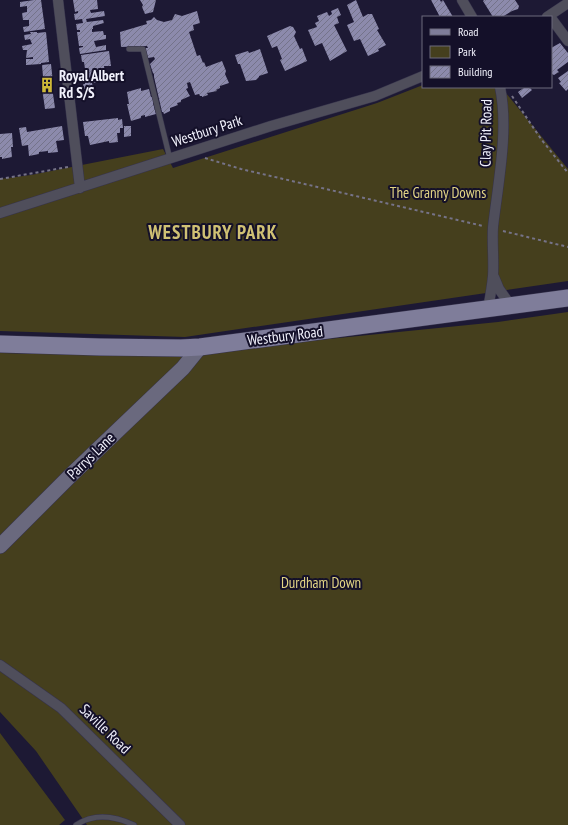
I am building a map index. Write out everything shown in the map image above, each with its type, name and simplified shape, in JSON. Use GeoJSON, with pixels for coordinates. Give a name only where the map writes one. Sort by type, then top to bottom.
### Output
{"type":"FeatureCollection","features":[{"type":"Feature","properties":{"kind":"main road","name":"Westbury Road"},"geometry":{"type":"LineString","coordinates":[[0,344],[181,348],[200,347],[568,298]]}},
{"type":"Feature","properties":{"kind":"main road","name":"Parrys Lane"},"geometry":{"type":"LineString","coordinates":[[0,546],[70,476],[183,368],[200,347]]}},
{"type":"Feature","properties":{"kind":"main road"},"geometry":{"type":"LineString","coordinates":[[181,348],[183,368]]}},
{"type":"Feature","properties":{"kind":"street"},"geometry":{"type":"LineString","coordinates":[[58,0],[80,188]]}},
{"type":"Feature","properties":{"kind":"street"},"geometry":{"type":"LineString","coordinates":[[462,0],[471,16]]}},
{"type":"Feature","properties":{"kind":"street"},"geometry":{"type":"LineString","coordinates":[[550,16],[568,3]]}},
{"type":"Feature","properties":{"kind":"street"},"geometry":{"type":"LineString","coordinates":[[552,21],[568,41]]}},
{"type":"Feature","properties":{"kind":"street","name":"Westbury Park"},"geometry":{"type":"LineString","coordinates":[[0,213],[272,126],[374,96],[422,76]]}},
{"type":"Feature","properties":{"kind":"street","name":"Clay Pit Road"},"geometry":{"type":"LineString","coordinates":[[488,309],[493,275],[493,228],[501,162],[503,103],[500,88]]}},
{"type":"Feature","properties":{"kind":"street","name":"Clay Pit Road"},"geometry":{"type":"LineString","coordinates":[[493,275],[499,289],[511,306]]}},
{"type":"Feature","properties":{"kind":"street","name":"Saville Road"},"geometry":{"type":"LineString","coordinates":[[0,665],[61,708],[180,825]]}},
{"type":"Feature","properties":{"kind":"lane"},"geometry":{"type":"LineString","coordinates":[[129,49],[143,49],[170,159]]}},
{"type":"Feature","properties":{"kind":"lane"},"geometry":{"type":"LineString","coordinates":[[76,825],[85,819],[108,817],[134,825]]}},
{"type":"Feature","properties":{"kind":"path"},"geometry":{"type":"LineString","coordinates":[[511,94],[541,139],[568,173]]}},
{"type":"Feature","properties":{"kind":"path"},"geometry":{"type":"LineString","coordinates":[[189,153],[241,169],[568,247]]}},
{"type":"Feature","properties":{"kind":"path"},"geometry":{"type":"LineString","coordinates":[[0,179],[77,166]]}},
{"type":"Feature","properties":{"kind":"green space","name":"The Granny Downs"},"geometry":{"type":"Polygon","coordinates":[[[422,85],[422,88],[502,88],[568,169],[568,281],[185,337],[0,331],[0,179],[31,175],[163,149],[173,168],[377,103],[422,85]]]}},
{"type":"Feature","properties":{"kind":"green space","name":"Durdham Down"},"geometry":{"type":"Polygon","coordinates":[[[568,312],[568,825],[87,825],[36,751],[0,712],[0,353],[158,356],[498,322],[568,312]]]}},
{"type":"Feature","properties":{"kind":"green space"},"geometry":{"type":"Polygon","coordinates":[[[0,733],[65,820],[59,825],[0,825],[0,733]]]}},
{"type":"Feature","properties":{"kind":"building"},"geometry":{"type":"Polygon","coordinates":[[[41,0],[45,29],[24,32],[23,27],[29,26],[29,20],[23,20],[22,13],[27,12],[27,6],[20,7],[20,2],[41,0]]]}},
{"type":"Feature","properties":{"kind":"building"},"geometry":{"type":"Polygon","coordinates":[[[73,0],[97,0],[98,9],[90,10],[91,13],[104,11],[105,16],[86,19],[87,22],[103,20],[104,23],[93,26],[92,32],[103,31],[104,35],[106,35],[106,39],[94,41],[96,47],[106,45],[106,50],[80,54],[79,48],[83,46],[79,46],[77,32],[80,32],[80,30],[77,30],[76,24],[83,23],[82,19],[75,20],[74,14],[78,13],[78,11],[75,12],[73,0]]]}},
{"type":"Feature","properties":{"kind":"building"},"geometry":{"type":"Polygon","coordinates":[[[140,0],[156,0],[153,12],[145,14],[140,0]]]}},
{"type":"Feature","properties":{"kind":"building"},"geometry":{"type":"Polygon","coordinates":[[[356,0],[363,17],[368,14],[372,14],[379,29],[377,30],[386,45],[378,49],[379,51],[368,56],[360,39],[354,41],[347,25],[354,22],[347,5],[356,0]]]}},
{"type":"Feature","properties":{"kind":"building"},"geometry":{"type":"Polygon","coordinates":[[[431,0],[440,0],[441,2],[443,0],[452,16],[439,16],[431,0]]]}},
{"type":"Feature","properties":{"kind":"building"},"geometry":{"type":"Polygon","coordinates":[[[515,0],[519,6],[518,9],[504,16],[492,16],[483,1],[515,0]]]}},
{"type":"Feature","properties":{"kind":"building"},"geometry":{"type":"Polygon","coordinates":[[[338,8],[341,15],[337,17],[339,23],[334,25],[347,51],[330,61],[322,43],[315,46],[308,30],[317,27],[315,23],[319,21],[317,16],[327,12],[329,16],[332,14],[331,11],[338,8]]]}},
{"type":"Feature","properties":{"kind":"building"},"geometry":{"type":"Polygon","coordinates":[[[197,11],[200,23],[193,25],[194,30],[189,32],[197,56],[200,55],[206,67],[222,61],[229,83],[220,86],[220,88],[216,90],[217,91],[207,93],[208,95],[202,97],[199,94],[195,95],[190,82],[187,83],[188,88],[186,89],[190,96],[181,100],[181,102],[177,103],[178,105],[170,108],[170,111],[164,114],[162,112],[154,74],[150,64],[155,59],[154,57],[148,58],[145,48],[148,48],[147,46],[121,47],[120,32],[147,24],[146,21],[151,20],[154,17],[157,20],[164,22],[172,20],[175,14],[182,16],[197,11]]]}},
{"type":"Feature","properties":{"kind":"building"},"geometry":{"type":"Polygon","coordinates":[[[290,26],[293,27],[296,32],[294,36],[300,49],[302,48],[307,61],[285,71],[280,60],[282,59],[277,46],[272,48],[267,36],[290,26]]]}},
{"type":"Feature","properties":{"kind":"building"},"geometry":{"type":"Polygon","coordinates":[[[30,32],[46,32],[49,62],[26,65],[26,59],[33,59],[33,57],[26,58],[27,50],[23,50],[22,46],[32,44],[30,39],[25,40],[24,35],[31,34],[30,32]]]}},
{"type":"Feature","properties":{"kind":"building"},"geometry":{"type":"Polygon","coordinates":[[[560,43],[568,53],[568,62],[557,70],[559,72],[554,75],[552,74],[552,47],[560,43]]]}},
{"type":"Feature","properties":{"kind":"building"},"geometry":{"type":"Polygon","coordinates":[[[260,49],[268,73],[259,76],[256,80],[246,81],[235,55],[248,51],[249,53],[260,49]]]}},
{"type":"Feature","properties":{"kind":"building"},"geometry":{"type":"Polygon","coordinates":[[[109,51],[111,66],[104,66],[106,81],[92,83],[93,88],[84,89],[84,76],[86,76],[84,62],[82,62],[81,55],[109,51]]]}},
{"type":"Feature","properties":{"kind":"building"},"geometry":{"type":"Polygon","coordinates":[[[51,64],[53,83],[50,83],[55,108],[45,109],[42,88],[44,88],[42,65],[51,64]]]}},
{"type":"Feature","properties":{"kind":"building"},"geometry":{"type":"Polygon","coordinates":[[[568,71],[568,89],[566,91],[559,83],[561,82],[558,78],[568,71]]]}},
{"type":"Feature","properties":{"kind":"building"},"geometry":{"type":"Polygon","coordinates":[[[141,88],[141,91],[149,89],[151,97],[153,97],[155,102],[153,103],[156,114],[145,117],[145,115],[141,116],[141,118],[131,121],[127,104],[129,104],[127,92],[141,88]]]}},
{"type":"Feature","properties":{"kind":"building"},"geometry":{"type":"Polygon","coordinates":[[[524,88],[530,88],[532,90],[522,98],[518,92],[524,88]]]}},
{"type":"Feature","properties":{"kind":"building"},"geometry":{"type":"Polygon","coordinates":[[[118,118],[118,120],[122,119],[123,128],[120,128],[120,133],[117,133],[118,142],[109,143],[109,141],[90,145],[88,136],[85,136],[83,122],[118,118]]]}},
{"type":"Feature","properties":{"kind":"building"},"geometry":{"type":"Polygon","coordinates":[[[62,126],[64,140],[56,141],[58,152],[39,152],[39,154],[29,156],[28,145],[22,146],[19,128],[26,127],[27,132],[62,126]]]}},
{"type":"Feature","properties":{"kind":"building"},"geometry":{"type":"Polygon","coordinates":[[[124,126],[131,126],[131,136],[124,137],[124,126]]]}},
{"type":"Feature","properties":{"kind":"building"},"geometry":{"type":"Polygon","coordinates":[[[12,133],[12,157],[2,159],[2,157],[0,157],[0,134],[12,133]]]}},
{"type":"Feature","properties":{"kind":"place","name":"Royal Albert Rd S/S"},"geometry":{"type":"Point","coordinates":[47,85]}},
{"type":"Feature","properties":{"kind":"district","name":"WESTBURY PARK"},"geometry":{"type":"Point","coordinates":[213,232]}}]}
